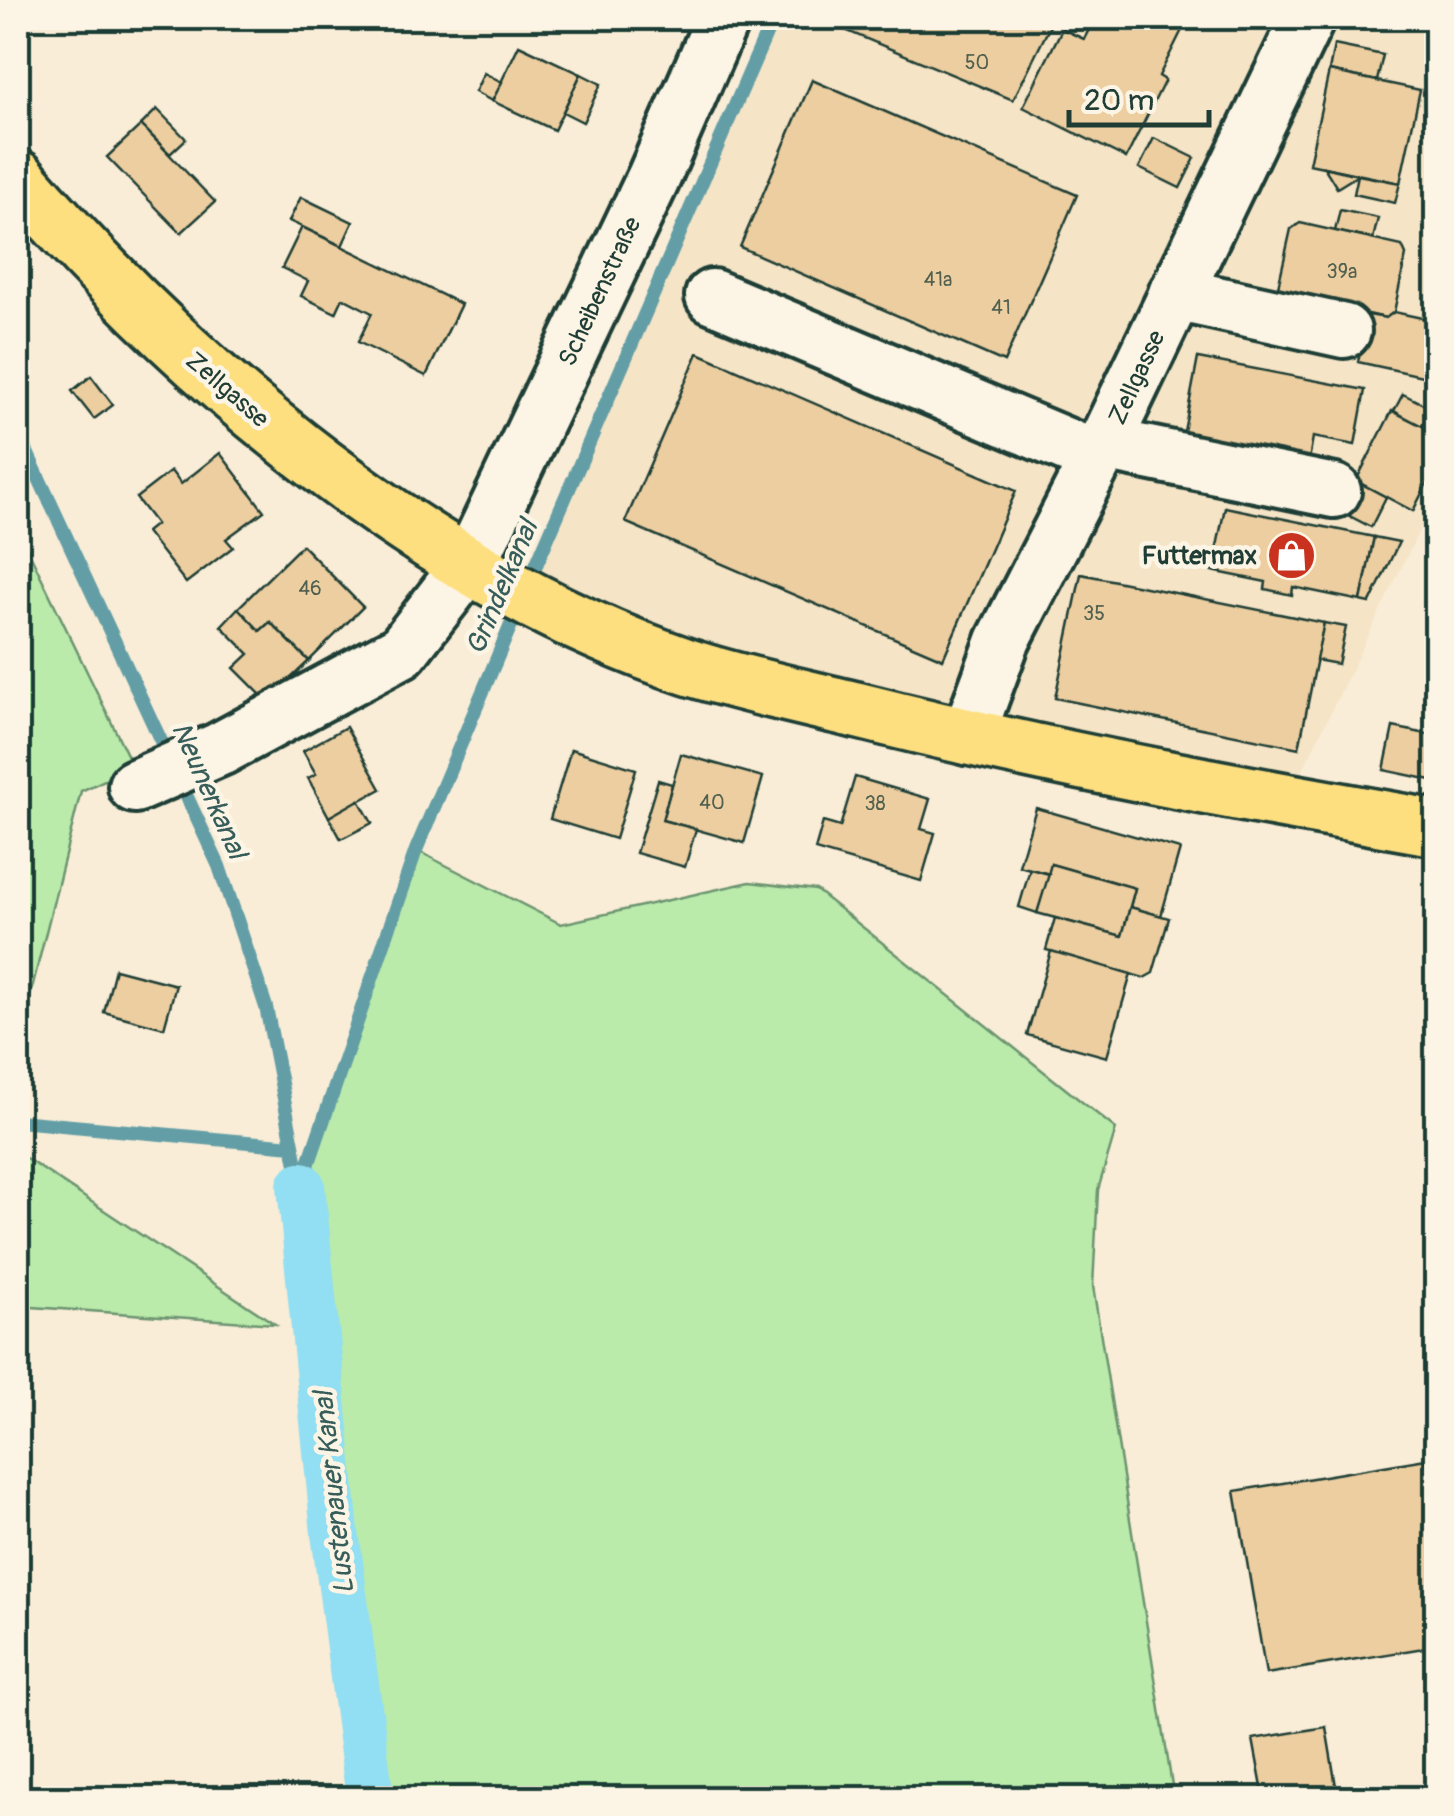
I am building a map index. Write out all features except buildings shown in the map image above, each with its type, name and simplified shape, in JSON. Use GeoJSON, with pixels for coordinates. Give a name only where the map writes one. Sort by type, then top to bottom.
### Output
{"type":"FeatureCollection","features":[{"type":"Feature","properties":{"kind":"main road","name":"Zellgasse"},"geometry":{"type":"LineString","coordinates":[[18,178],[172,340],[354,491],[470,563],[580,620],[688,666],[966,738],[1436,828]]}},
{"type":"Feature","properties":{"kind":"street","name":"Scheibenstraße"},"geometry":{"type":"LineString","coordinates":[[470,563],[652,179],[723,18]]}},
{"type":"Feature","properties":{"kind":"street","name":"Zellgasse"},"geometry":{"type":"LineString","coordinates":[[966,738],[1003,642],[1101,451],[1308,18]]}},
{"type":"Feature","properties":{"kind":"street"},"geometry":{"type":"LineString","coordinates":[[1174,294],[1344,331]]}},
{"type":"Feature","properties":{"kind":"street"},"geometry":{"type":"LineString","coordinates":[[712,296],[1101,451],[1334,491]]}},
{"type":"Feature","properties":{"kind":"street"},"geometry":{"type":"LineString","coordinates":[[135,786],[220,749],[402,651],[470,563]]}},
{"type":"Feature","properties":{"kind":"shaded area"},"geometry":{"type":"Polygon","coordinates":[[[777,18],[1436,18],[1436,496],[1287,802],[967,738],[531,596],[777,18]]]}},
{"type":"Feature","properties":{"kind":"green space"},"geometry":{"type":"Polygon","coordinates":[[[18,529],[133,767],[81,791],[18,1045],[18,529]]]}},
{"type":"Feature","properties":{"kind":"green space"},"geometry":{"type":"Polygon","coordinates":[[[416,850],[561,924],[750,882],[816,890],[1116,1129],[1098,1190],[1093,1286],[1174,1798],[376,1798],[301,1186],[416,850]]]}},
{"type":"Feature","properties":{"kind":"green space"},"geometry":{"type":"Polygon","coordinates":[[[18,1153],[275,1324],[18,1306],[18,1153]]]}},
{"type":"Feature","properties":{"kind":"waterway","name":"Grindelkanal"},"geometry":{"type":"LineString","coordinates":[[527,586],[773,18]]}},
{"type":"Feature","properties":{"kind":"waterway","name":"Neunerkanal"},"geometry":{"type":"LineString","coordinates":[[18,433],[219,866],[266,1007],[301,1185]]}},
{"type":"Feature","properties":{"kind":"waterway","name":"Grindelkanal"},"geometry":{"type":"LineString","coordinates":[[301,1186],[416,850],[519,606]]}},
{"type":"Feature","properties":{"kind":"waterway"},"geometry":{"type":"LineString","coordinates":[[18,1121],[292,1146]]}},
{"type":"Feature","properties":{"kind":"waterway","name":"Lustenauer Kanal"},"geometry":{"type":"LineString","coordinates":[[301,1186],[335,1533],[370,1798]]}},
{"type":"Feature","properties":{"kind":"place","name":"Futtermax"},"geometry":{"type":"Point","coordinates":[1292,555]}}]}
